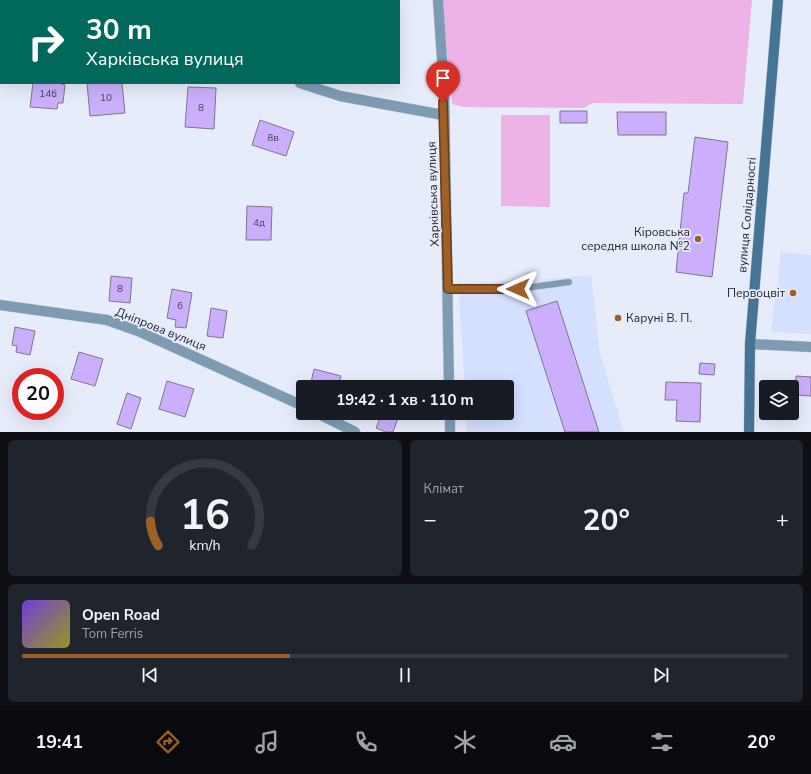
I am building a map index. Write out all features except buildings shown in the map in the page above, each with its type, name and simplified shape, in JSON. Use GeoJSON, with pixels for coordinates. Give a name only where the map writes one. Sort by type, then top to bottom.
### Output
{"type":"FeatureCollection","features":[{"type":"Feature","properties":{"kind":"main road","name":"вулиця Солідарності"},"geometry":{"type":"LineString","coordinates":[[749,432],[750,344],[778,0]]}},
{"type":"Feature","properties":{"kind":"street","name":"Харківська вулиця"},"geometry":{"type":"LineString","coordinates":[[438,0],[444,89],[443,115],[449,380]]}},
{"type":"Feature","properties":{"kind":"street"},"geometry":{"type":"LineString","coordinates":[[303,84],[340,96],[443,115]]}},
{"type":"Feature","properties":{"kind":"street","name":"Дніпрова вулиця"},"geometry":{"type":"LineString","coordinates":[[0,305],[106,320],[138,331],[296,403]]}},
{"type":"Feature","properties":{"kind":"street"},"geometry":{"type":"LineString","coordinates":[[750,344],[811,347]]}},
{"type":"Feature","properties":{"kind":"street"},"geometry":{"type":"LineString","coordinates":[[332,420],[355,432]]}},
{"type":"Feature","properties":{"kind":"street"},"geometry":{"type":"LineString","coordinates":[[450,420],[450,432]]}},
{"type":"Feature","properties":{"kind":"lane"},"geometry":{"type":"LineString","coordinates":[[448,289],[518,289],[569,282]]}},
{"type":"Feature","properties":{"kind":"shaded area"},"geometry":{"type":"Polygon","coordinates":[[[442,0],[752,0],[743,104],[592,103],[584,108],[463,107],[452,104],[442,0]]]}},
{"type":"Feature","properties":{"kind":"shaded area"},"geometry":{"type":"Polygon","coordinates":[[[501,115],[550,115],[550,207],[501,206],[501,115]]]}},
{"type":"Feature","properties":{"kind":"shaded area","name":"Первоцвіт"},"geometry":{"type":"Polygon","coordinates":[[[781,252],[811,255],[811,334],[771,332],[781,252]]]}},
{"type":"Feature","properties":{"kind":"shaded area"},"geometry":{"type":"Polygon","coordinates":[[[591,275],[600,353],[624,432],[467,432],[466,420],[514,420],[514,380],[465,380],[458,283],[523,281],[591,275]]]}},
{"type":"Feature","properties":{"kind":"place","name":"Кіровська середня школа №2"},"geometry":{"type":"Point","coordinates":[698,239]}},
{"type":"Feature","properties":{"kind":"place","name":"Первоцвіт"},"geometry":{"type":"Point","coordinates":[793,293]}},
{"type":"Feature","properties":{"kind":"place","name":"Каруні В. П."},"geometry":{"type":"Point","coordinates":[618,318]}},
{"type":"Feature","properties":{"kind":"route"},"geometry":{"type":"LineString","coordinates":[[443,102],[448,289],[518,289]]}}]}
